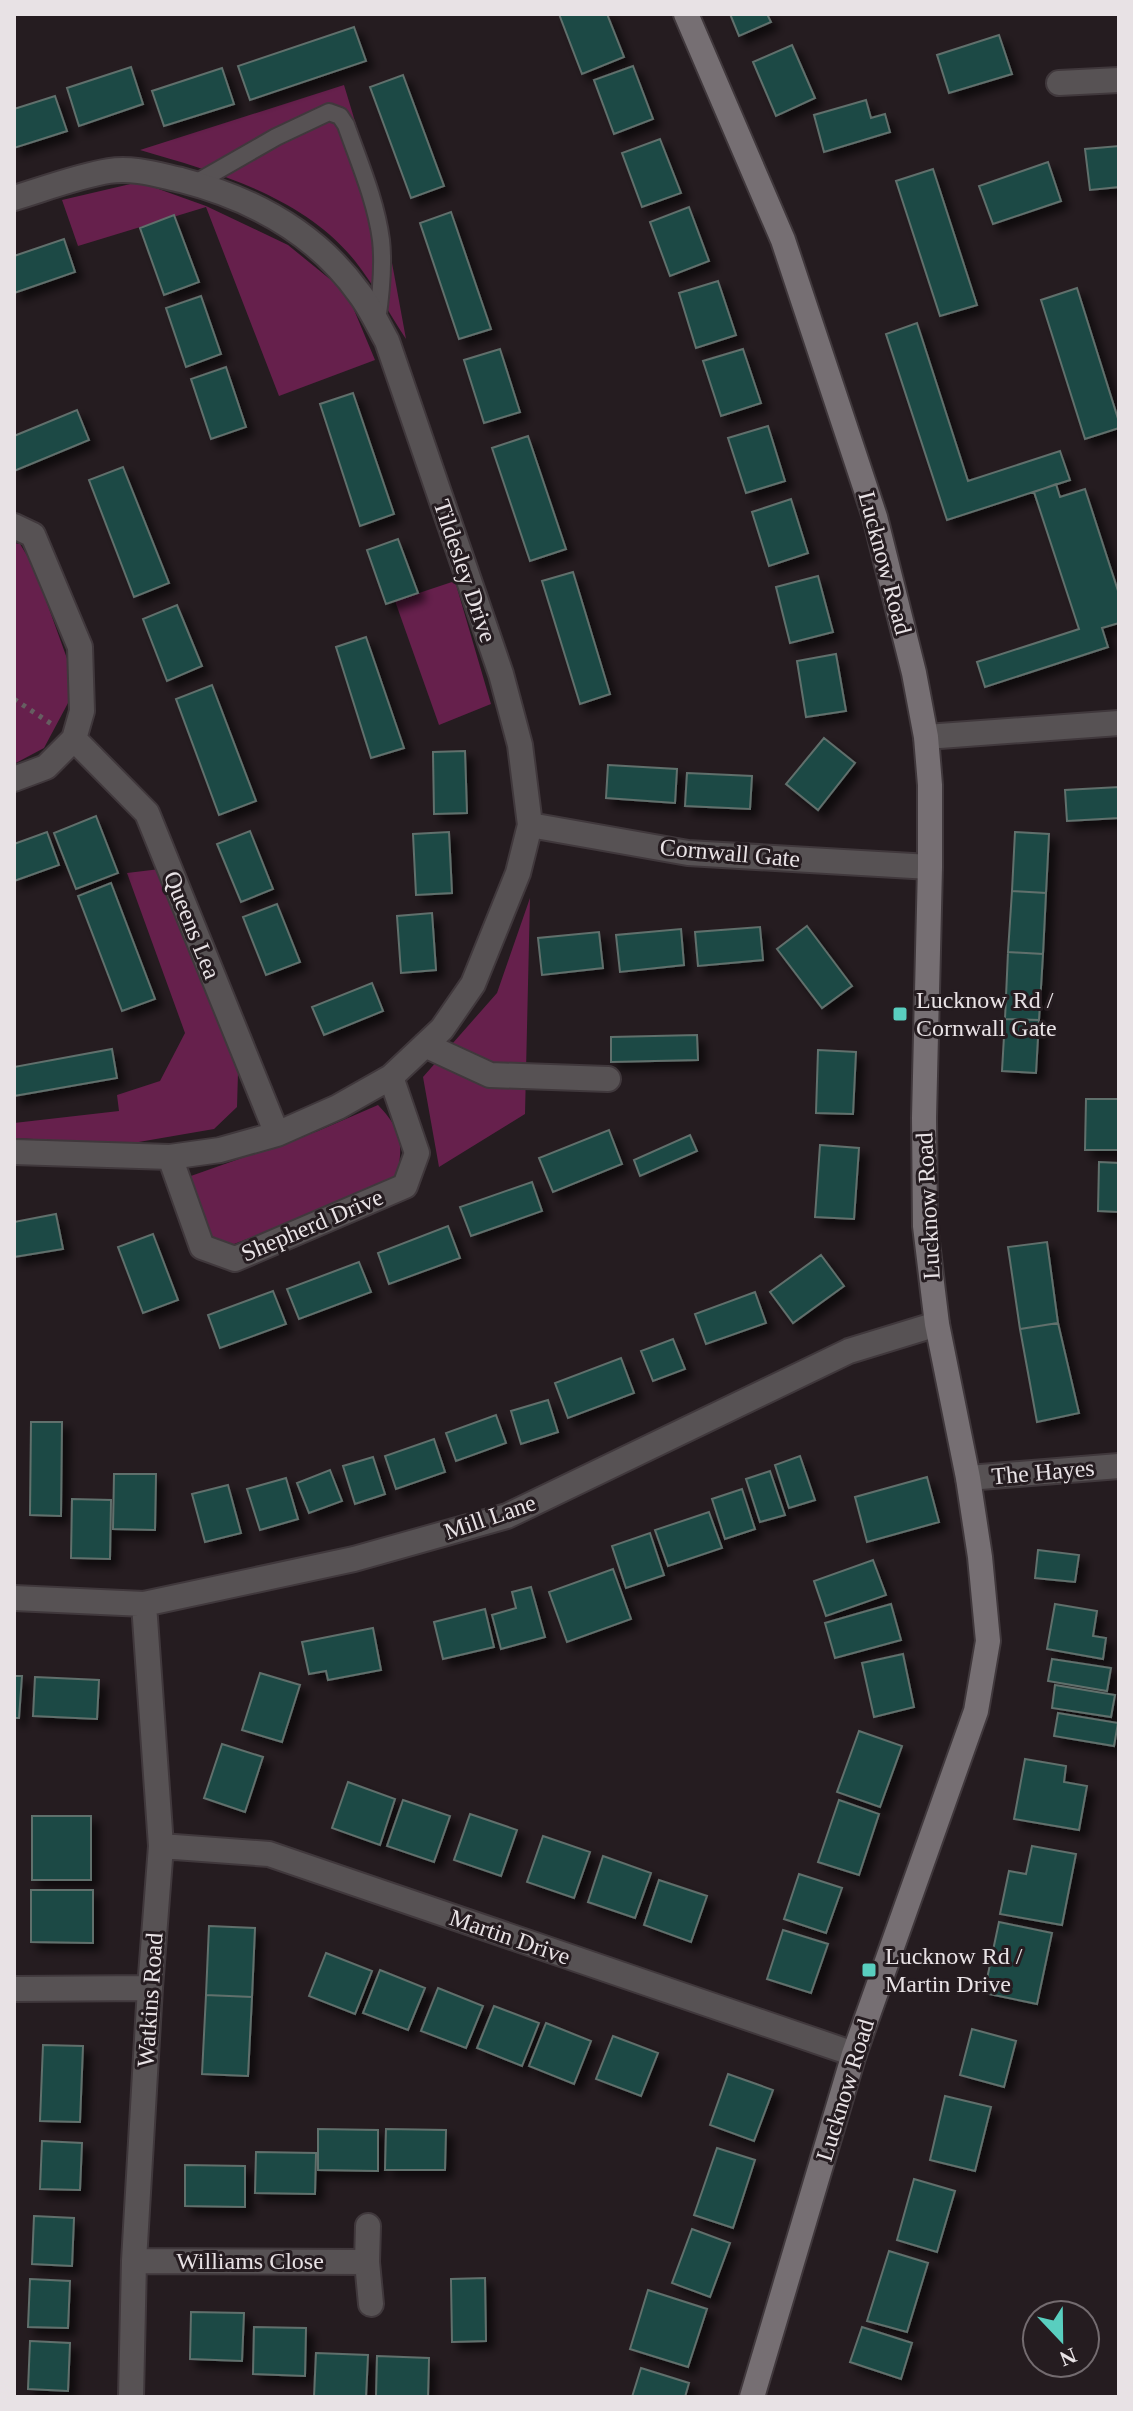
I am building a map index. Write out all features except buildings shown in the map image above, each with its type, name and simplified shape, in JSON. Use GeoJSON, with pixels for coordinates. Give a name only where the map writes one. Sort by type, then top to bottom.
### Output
{"type":"FeatureCollection","features":[{"type":"Feature","properties":{"kind":"street","name":"Lucknow Road"},"geometry":{"type":"LineString","coordinates":[[686,14],[783,240],[875,517],[914,673],[926,737],[930,785],[930,867],[924,1118],[925,1226],[937,1324],[968,1478],[980,1557],[988,1641],[976,1711],[854,2054],[752,2397]]}},
{"type":"Feature","properties":{"kind":"street"},"geometry":{"type":"LineString","coordinates":[[1059,83],[1119,80]]}},
{"type":"Feature","properties":{"kind":"street","name":"Tildesley Drive"},"geometry":{"type":"LineString","coordinates":[[14,198],[110,170],[143,171],[236,197],[269,212],[331,260],[359,293],[387,341],[501,674],[520,745],[530,825],[518,873],[473,984],[442,1029],[391,1077],[338,1107],[277,1134]]}},
{"type":"Feature","properties":{"kind":"street"},"geometry":{"type":"LineString","coordinates":[[14,526],[33,535],[80,647],[82,711],[74,739],[46,767],[14,779]]}},
{"type":"Feature","properties":{"kind":"street"},"geometry":{"type":"LineString","coordinates":[[926,737],[1119,723]]}},
{"type":"Feature","properties":{"kind":"street","name":"Queens Lea"},"geometry":{"type":"LineString","coordinates":[[74,739],[147,813],[277,1134]]}},
{"type":"Feature","properties":{"kind":"street","name":"Cornwall Gate"},"geometry":{"type":"LineString","coordinates":[[530,825],[688,853],[930,867]]}},
{"type":"Feature","properties":{"kind":"street"},"geometry":{"type":"LineString","coordinates":[[425,1045],[490,1075],[608,1079]]}},
{"type":"Feature","properties":{"kind":"street","name":"Shepherd Drive"},"geometry":{"type":"LineString","coordinates":[[170,1157],[202,1247],[235,1259],[405,1186],[417,1153],[391,1077]]}},
{"type":"Feature","properties":{"kind":"street"},"geometry":{"type":"LineString","coordinates":[[14,1152],[170,1157],[220,1150],[277,1134]]}},
{"type":"Feature","properties":{"kind":"street","name":"Mill Lane"},"geometry":{"type":"LineString","coordinates":[[14,1598],[144,1604],[354,1559],[507,1516],[849,1351],[937,1324]]}},
{"type":"Feature","properties":{"kind":"street","name":"The Hayes"},"geometry":{"type":"LineString","coordinates":[[968,1478],[1119,1466]]}},
{"type":"Feature","properties":{"kind":"street","name":"Watkins Road"},"geometry":{"type":"LineString","coordinates":[[131,2397],[134,2261],[161,1846],[144,1604]]}},
{"type":"Feature","properties":{"kind":"street","name":"Martin Drive"},"geometry":{"type":"LineString","coordinates":[[161,1846],[269,1854],[854,2054]]}},
{"type":"Feature","properties":{"kind":"street"},"geometry":{"type":"LineString","coordinates":[[14,1989],[150,1988]]}},
{"type":"Feature","properties":{"kind":"street"},"geometry":{"type":"LineString","coordinates":[[368,2226],[371,2304]]}},
{"type":"Feature","properties":{"kind":"street","name":"Williams Close"},"geometry":{"type":"LineString","coordinates":[[134,2261],[367,2262]]}},
{"type":"Feature","properties":{"kind":"lane"},"geometry":{"type":"LineString","coordinates":[[194,184],[305,122],[329,112],[340,116],[346,125],[378,223],[382,290],[376,323]]}},
{"type":"Feature","properties":{"kind":"path"},"geometry":{"type":"LineString","coordinates":[[14,699],[74,739]]}},
{"type":"Feature","properties":{"kind":"shaded area"},"geometry":{"type":"Polygon","coordinates":[[[344,85],[383,214],[406,339],[355,261],[311,220],[285,204],[228,178],[140,150],[344,85]]]}},
{"type":"Feature","properties":{"kind":"shaded area"},"geometry":{"type":"Polygon","coordinates":[[[139,182],[206,206],[288,245],[347,293],[375,360],[279,396],[206,207],[78,246],[62,200],[139,182]]]}},
{"type":"Feature","properties":{"kind":"shaded area"},"geometry":{"type":"Polygon","coordinates":[[[14,543],[20,544],[34,567],[69,664],[68,703],[44,748],[14,764],[14,543]]]}},
{"type":"Feature","properties":{"kind":"shaded area"},"geometry":{"type":"Polygon","coordinates":[[[455,581],[491,704],[439,725],[395,601],[455,581]]]}},
{"type":"Feature","properties":{"kind":"shaded area"},"geometry":{"type":"Polygon","coordinates":[[[160,869],[238,1073],[237,1107],[214,1129],[127,1144],[14,1138],[14,1123],[119,1111],[117,1095],[160,1081],[185,1033],[127,873],[160,869]]]}},
{"type":"Feature","properties":{"kind":"shaded area"},"geometry":{"type":"Polygon","coordinates":[[[530,898],[525,1114],[439,1167],[423,1077],[497,993],[530,898]]]}},
{"type":"Feature","properties":{"kind":"shaded area"},"geometry":{"type":"Polygon","coordinates":[[[378,1105],[393,1123],[399,1140],[396,1181],[229,1246],[210,1238],[188,1177],[318,1131],[378,1105]]]}},
{"type":"Feature","properties":{"kind":"place","name":"Lucknow Rd / Cornwall Gate"},"geometry":{"type":"Point","coordinates":[900,1014]}},
{"type":"Feature","properties":{"kind":"place","name":"Lucknow Rd / Martin Drive"},"geometry":{"type":"Point","coordinates":[869,1970]}}]}
